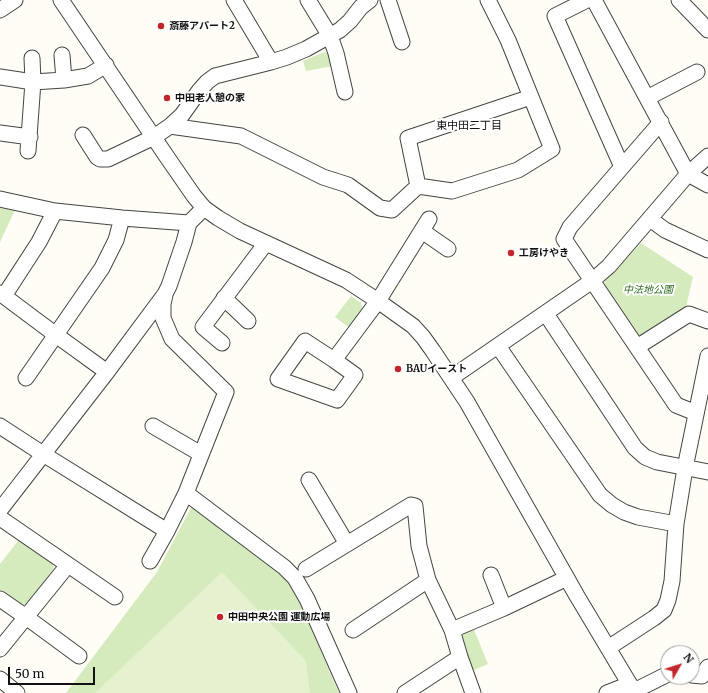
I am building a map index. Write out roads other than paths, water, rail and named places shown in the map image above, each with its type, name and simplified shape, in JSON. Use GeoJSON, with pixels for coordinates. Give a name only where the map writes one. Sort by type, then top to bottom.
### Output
{"type":"FeatureCollection","features":[{"type":"Feature","properties":{"kind":"street"},"geometry":{"type":"LineString","coordinates":[[0,10],[15,0]]}},
{"type":"Feature","properties":{"kind":"street"},"geometry":{"type":"LineString","coordinates":[[62,0],[194,196],[204,208],[240,231],[346,280],[413,326],[423,337],[471,409],[567,578],[633,689]]}},
{"type":"Feature","properties":{"kind":"street"},"geometry":{"type":"LineString","coordinates":[[234,0],[271,62]]}},
{"type":"Feature","properties":{"kind":"street"},"geometry":{"type":"LineString","coordinates":[[308,0],[330,36],[336,53],[345,92]]}},
{"type":"Feature","properties":{"kind":"street"},"geometry":{"type":"LineString","coordinates":[[83,135],[97,157],[100,159],[108,159],[154,137],[170,126],[182,115],[207,82],[215,76],[271,62],[306,49],[340,30],[350,21],[361,7],[370,0]]}},
{"type":"Feature","properties":{"kind":"street"},"geometry":{"type":"LineString","coordinates":[[388,0],[402,42]]}},
{"type":"Feature","properties":{"kind":"street"},"geometry":{"type":"LineString","coordinates":[[418,186],[452,191],[518,170],[552,149],[508,40],[488,0]]}},
{"type":"Feature","properties":{"kind":"street"},"geometry":{"type":"LineString","coordinates":[[588,0],[555,16],[622,167]]}},
{"type":"Feature","properties":{"kind":"street"},"geometry":{"type":"LineString","coordinates":[[594,0],[688,174],[708,185]]}},
{"type":"Feature","properties":{"kind":"street"},"geometry":{"type":"LineString","coordinates":[[679,0],[708,30]]}},
{"type":"Feature","properties":{"kind":"street"},"geometry":{"type":"LineString","coordinates":[[62,55],[64,80]]}},
{"type":"Feature","properties":{"kind":"street"},"geometry":{"type":"LineString","coordinates":[[0,133],[29,144],[33,82],[32,58]]}},
{"type":"Feature","properties":{"kind":"street"},"geometry":{"type":"LineString","coordinates":[[0,77],[33,82],[64,80],[88,76],[106,65]]}},
{"type":"Feature","properties":{"kind":"street"},"geometry":{"type":"LineString","coordinates":[[647,98],[697,72]]}},
{"type":"Feature","properties":{"kind":"street"},"geometry":{"type":"LineString","coordinates":[[418,186],[408,138],[531,97]]}},
{"type":"Feature","properties":{"kind":"street"},"geometry":{"type":"LineString","coordinates":[[661,122],[570,227],[564,239],[676,405],[696,413]]}},
{"type":"Feature","properties":{"kind":"street"},"geometry":{"type":"LineString","coordinates":[[170,126],[241,136],[323,176],[348,185],[380,208],[392,210],[418,186]]}},
{"type":"Feature","properties":{"kind":"street"},"geometry":{"type":"LineString","coordinates":[[451,378],[592,281],[609,266],[688,174],[708,156]]}},
{"type":"Feature","properties":{"kind":"street"},"geometry":{"type":"LineString","coordinates":[[0,199],[55,211],[189,223]]}},
{"type":"Feature","properties":{"kind":"street"},"geometry":{"type":"LineString","coordinates":[[0,510],[107,372],[165,294],[184,242],[189,223],[204,208]]}},
{"type":"Feature","properties":{"kind":"street"},"geometry":{"type":"LineString","coordinates":[[55,211],[39,242],[2,295],[107,372]]}},
{"type":"Feature","properties":{"kind":"street"},"geometry":{"type":"LineString","coordinates":[[26,378],[102,268],[116,240],[122,218]]}},
{"type":"Feature","properties":{"kind":"street"},"geometry":{"type":"LineString","coordinates":[[650,219],[665,230],[708,250]]}},
{"type":"Feature","properties":{"kind":"street"},"geometry":{"type":"LineString","coordinates":[[334,360],[378,301],[425,225],[448,249]]}},
{"type":"Feature","properties":{"kind":"street"},"geometry":{"type":"LineString","coordinates":[[222,343],[203,327],[266,243]]}},
{"type":"Feature","properties":{"kind":"street"},"geometry":{"type":"LineString","coordinates":[[150,561],[186,493],[226,392],[172,339],[164,318],[163,304],[165,294]]}},
{"type":"Feature","properties":{"kind":"street"},"geometry":{"type":"LineString","coordinates":[[224,298],[248,321]]}},
{"type":"Feature","properties":{"kind":"street"},"geometry":{"type":"LineString","coordinates":[[546,314],[635,448],[645,457],[657,462],[708,472]]}},
{"type":"Feature","properties":{"kind":"street"},"geometry":{"type":"LineString","coordinates":[[637,347],[688,314],[708,321]]}},
{"type":"Feature","properties":{"kind":"street"},"geometry":{"type":"LineString","coordinates":[[305,341],[334,360],[355,375],[337,400],[278,379],[305,341]]}},
{"type":"Feature","properties":{"kind":"street"},"geometry":{"type":"LineString","coordinates":[[498,346],[600,495],[612,505],[624,512],[638,517],[676,524]]}},
{"type":"Feature","properties":{"kind":"street"},"geometry":{"type":"LineString","coordinates":[[608,648],[654,618],[664,610],[668,600],[672,581],[676,524],[685,468],[708,356]]}},
{"type":"Feature","properties":{"kind":"street"},"geometry":{"type":"LineString","coordinates":[[0,426],[167,531]]}},
{"type":"Feature","properties":{"kind":"street"},"geometry":{"type":"LineString","coordinates":[[153,426],[202,454]]}},
{"type":"Feature","properties":{"kind":"street"},"geometry":{"type":"LineString","coordinates":[[309,480],[347,544]]}},
{"type":"Feature","properties":{"kind":"street"},"geometry":{"type":"LineString","coordinates":[[186,493],[284,567],[295,578],[307,599],[349,693]]}},
{"type":"Feature","properties":{"kind":"street"},"geometry":{"type":"LineString","coordinates":[[306,569],[411,505],[415,506],[419,546],[428,580],[452,630],[473,693]]}},
{"type":"Feature","properties":{"kind":"street"},"geometry":{"type":"LineString","coordinates":[[0,518],[115,597]]}},
{"type":"Feature","properties":{"kind":"street"},"geometry":{"type":"LineString","coordinates":[[0,649],[68,565]]}},
{"type":"Feature","properties":{"kind":"street"},"geometry":{"type":"LineString","coordinates":[[491,575],[504,608]]}},
{"type":"Feature","properties":{"kind":"street"},"geometry":{"type":"LineString","coordinates":[[452,630],[504,608],[567,578]]}},
{"type":"Feature","properties":{"kind":"street"},"geometry":{"type":"LineString","coordinates":[[353,630],[428,580]]}},
{"type":"Feature","properties":{"kind":"street"},"geometry":{"type":"LineString","coordinates":[[0,599],[79,656]]}},
{"type":"Feature","properties":{"kind":"street"},"geometry":{"type":"LineString","coordinates":[[405,693],[460,657]]}},
{"type":"Feature","properties":{"kind":"street"},"geometry":{"type":"LineString","coordinates":[[700,676],[702,676],[708,667]]}},
{"type":"Feature","properties":{"kind":"street"},"geometry":{"type":"LineString","coordinates":[[607,693],[633,689],[660,677]]}},
{"type":"Feature","properties":{"kind":"street"},"geometry":{"type":"LineString","coordinates":[[0,679],[18,693]]}},
{"type":"Feature","properties":{"kind":"place","name":"斎藤アパート2"},"geometry":{"type":"Point","coordinates":[161,26]}},
{"type":"Feature","properties":{"kind":"place","name":"中田老人憩の家"},"geometry":{"type":"Point","coordinates":[167,98]}},
{"type":"Feature","properties":{"kind":"place","name":"工房けやき"},"geometry":{"type":"Point","coordinates":[511,253]}},
{"type":"Feature","properties":{"kind":"place","name":"BAUイースト"},"geometry":{"type":"Point","coordinates":[398,369]}},
{"type":"Feature","properties":{"kind":"place","name":"中田中央公園 運動広場"},"geometry":{"type":"Point","coordinates":[220,617]}},
{"type":"Feature","properties":{"kind":"district","name":"東中田二丁目"},"geometry":{"type":"Point","coordinates":[469,126]}},
{"type":"Feature","properties":{"kind":"park label","name":"中法地公園"},"geometry":{"type":"Point","coordinates":[648,290]}}]}
